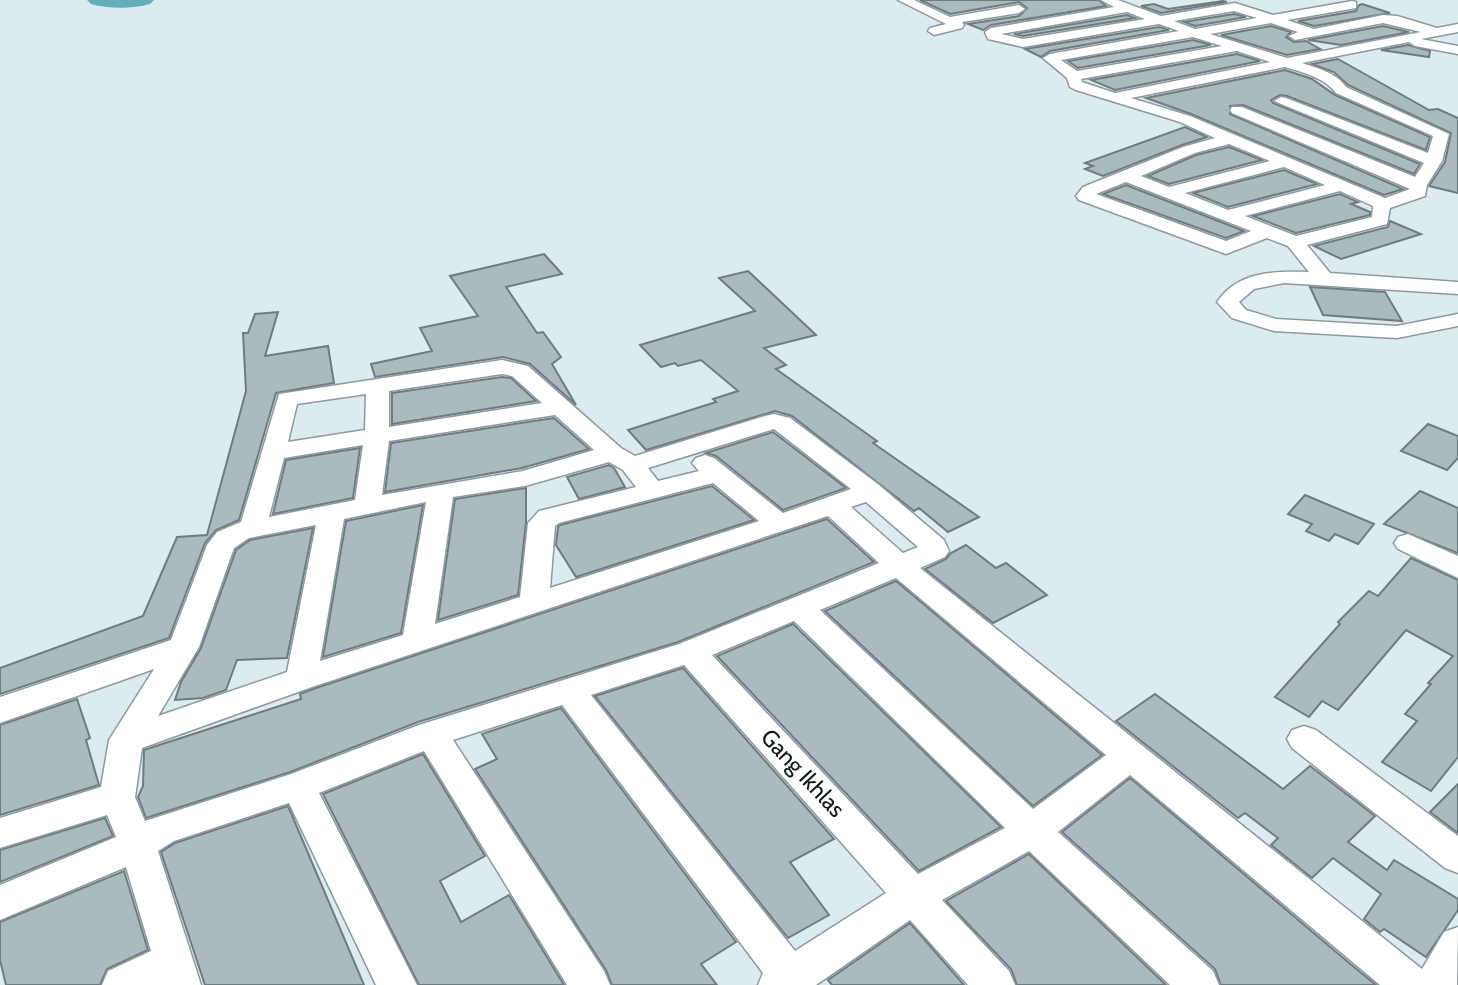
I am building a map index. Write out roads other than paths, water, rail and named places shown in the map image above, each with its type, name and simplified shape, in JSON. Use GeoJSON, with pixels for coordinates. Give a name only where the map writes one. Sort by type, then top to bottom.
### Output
{"type":"FeatureCollection","features":[{"type":"Feature","properties":{"kind":"street"},"geometry":{"type":"LineString","coordinates":[[909,2],[936,0]]}},
{"type":"Feature","properties":{"kind":"street"},"geometry":{"type":"LineString","coordinates":[[1107,0],[1325,77],[1337,84],[1341,90],[1441,134],[1434,162],[1418,185],[1419,192],[1384,204],[1380,208],[1381,219],[1297,244]]}},
{"type":"Feature","properties":{"kind":"street"},"geometry":{"type":"LineString","coordinates":[[909,2],[958,25],[934,31]]}},
{"type":"Feature","properties":{"kind":"street"},"geometry":{"type":"LineString","coordinates":[[946,18],[1035,3]]}},
{"type":"Feature","properties":{"kind":"street"},"geometry":{"type":"LineString","coordinates":[[1050,58],[1352,5]]}},
{"type":"Feature","properties":{"kind":"street"},"geometry":{"type":"LineString","coordinates":[[1129,8],[991,32],[993,36],[1003,40],[1023,43],[1235,7],[1312,32]]}},
{"type":"Feature","properties":{"kind":"street"},"geometry":{"type":"LineString","coordinates":[[1287,37],[1383,19],[1397,20],[1458,41]]}},
{"type":"Feature","properties":{"kind":"street"},"geometry":{"type":"LineString","coordinates":[[1292,65],[1458,31]]}},
{"type":"Feature","properties":{"kind":"street"},"geometry":{"type":"LineString","coordinates":[[1120,98],[1439,35]]}},
{"type":"Feature","properties":{"kind":"street"},"geometry":{"type":"LineString","coordinates":[[1074,76],[1262,42]]}},
{"type":"Feature","properties":{"kind":"street"},"geometry":{"type":"LineString","coordinates":[[1414,42],[1458,50]]}},
{"type":"Feature","properties":{"kind":"street"},"geometry":{"type":"LineString","coordinates":[[1023,43],[1074,76],[1075,84],[1185,119],[1384,204]]}},
{"type":"Feature","properties":{"kind":"street"},"geometry":{"type":"LineString","coordinates":[[1185,119],[1341,90]]}},
{"type":"Feature","properties":{"kind":"street"},"geometry":{"type":"LineString","coordinates":[[1281,101],[1434,162]]}},
{"type":"Feature","properties":{"kind":"street"},"geometry":{"type":"LineString","coordinates":[[1224,112],[1418,185]]}},
{"type":"Feature","properties":{"kind":"street"},"geometry":{"type":"LineString","coordinates":[[1231,138],[1189,150],[1088,191],[1085,196],[1226,248],[1270,230]]}},
{"type":"Feature","properties":{"kind":"street"},"geometry":{"type":"LineString","coordinates":[[1169,192],[1286,162]]}},
{"type":"Feature","properties":{"kind":"street"},"geometry":{"type":"LineString","coordinates":[[1126,176],[1270,230],[1297,244],[1321,274]]}},
{"type":"Feature","properties":{"kind":"street"},"geometry":{"type":"LineString","coordinates":[[1229,215],[1340,186]]}},
{"type":"Feature","properties":{"kind":"street"},"geometry":{"type":"LineString","coordinates":[[1458,288],[1321,274],[1263,277],[1234,293],[1227,302],[1239,314],[1275,325],[1338,330],[1397,332],[1458,320]]}},
{"type":"Feature","properties":{"kind":"street"},"geometry":{"type":"LineString","coordinates":[[253,528],[287,399],[377,384],[514,368],[632,469]]}},
{"type":"Feature","properties":{"kind":"street"},"geometry":{"type":"LineString","coordinates":[[367,506],[377,438],[377,384]]}},
{"type":"Feature","properties":{"kind":"street"},"geometry":{"type":"LineString","coordinates":[[275,452],[377,438],[559,407]]}},
{"type":"Feature","properties":{"kind":"street"},"geometry":{"type":"LineString","coordinates":[[0,903],[138,845],[162,829],[298,786],[430,734],[690,652],[935,551],[934,546],[870,491],[781,423],[774,421],[632,469],[549,517],[542,523],[534,603]]}},
{"type":"Feature","properties":{"kind":"street"},"geometry":{"type":"LineString","coordinates":[[691,449],[716,474],[779,524]]}},
{"type":"Feature","properties":{"kind":"street"},"geometry":{"type":"LineString","coordinates":[[122,985],[177,973],[138,845],[117,797],[125,740],[184,647],[221,545],[227,538],[253,528],[331,515],[441,491],[525,478],[632,469],[716,474]]}},
{"type":"Feature","properties":{"kind":"street"},"geometry":{"type":"LineString","coordinates":[[417,643],[441,491]]}},
{"type":"Feature","properties":{"kind":"street"},"geometry":{"type":"LineString","coordinates":[[125,740],[779,524],[870,491]]}},
{"type":"Feature","properties":{"kind":"street"},"geometry":{"type":"LineString","coordinates":[[832,505],[901,567],[1411,985]]}},
{"type":"Feature","properties":{"kind":"street"},"geometry":{"type":"LineString","coordinates":[[300,680],[331,515]]}},
{"type":"Feature","properties":{"kind":"street"},"geometry":{"type":"LineString","coordinates":[[1408,543],[1458,568]]}},
{"type":"Feature","properties":{"kind":"street"},"geometry":{"type":"LineString","coordinates":[[799,608],[1032,831],[1199,985]]}},
{"type":"Feature","properties":{"kind":"street"},"geometry":{"type":"LineString","coordinates":[[0,710],[184,647]]}},
{"type":"Feature","properties":{"kind":"street","name":"Gang Ikhlas"},"geometry":{"type":"LineString","coordinates":[[690,652],[995,985]]}},
{"type":"Feature","properties":{"kind":"street"},"geometry":{"type":"LineString","coordinates":[[570,692],[788,982],[915,895],[1032,831],[1129,756]]}},
{"type":"Feature","properties":{"kind":"street"},"geometry":{"type":"LineString","coordinates":[[430,734],[590,985]]}},
{"type":"Feature","properties":{"kind":"street"},"geometry":{"type":"LineString","coordinates":[[1304,739],[1458,857]]}},
{"type":"Feature","properties":{"kind":"street"},"geometry":{"type":"LineString","coordinates":[[298,786],[397,985]]}},
{"type":"Feature","properties":{"kind":"street"},"geometry":{"type":"LineString","coordinates":[[0,833],[117,797]]}},
{"type":"Feature","properties":{"kind":"street"},"geometry":{"type":"LineString","coordinates":[[1435,985],[1458,945]]}},
{"type":"Feature","properties":{"kind":"waterway"},"geometry":{"type":"LineString","coordinates":[[98,0],[143,0]]}}]}
